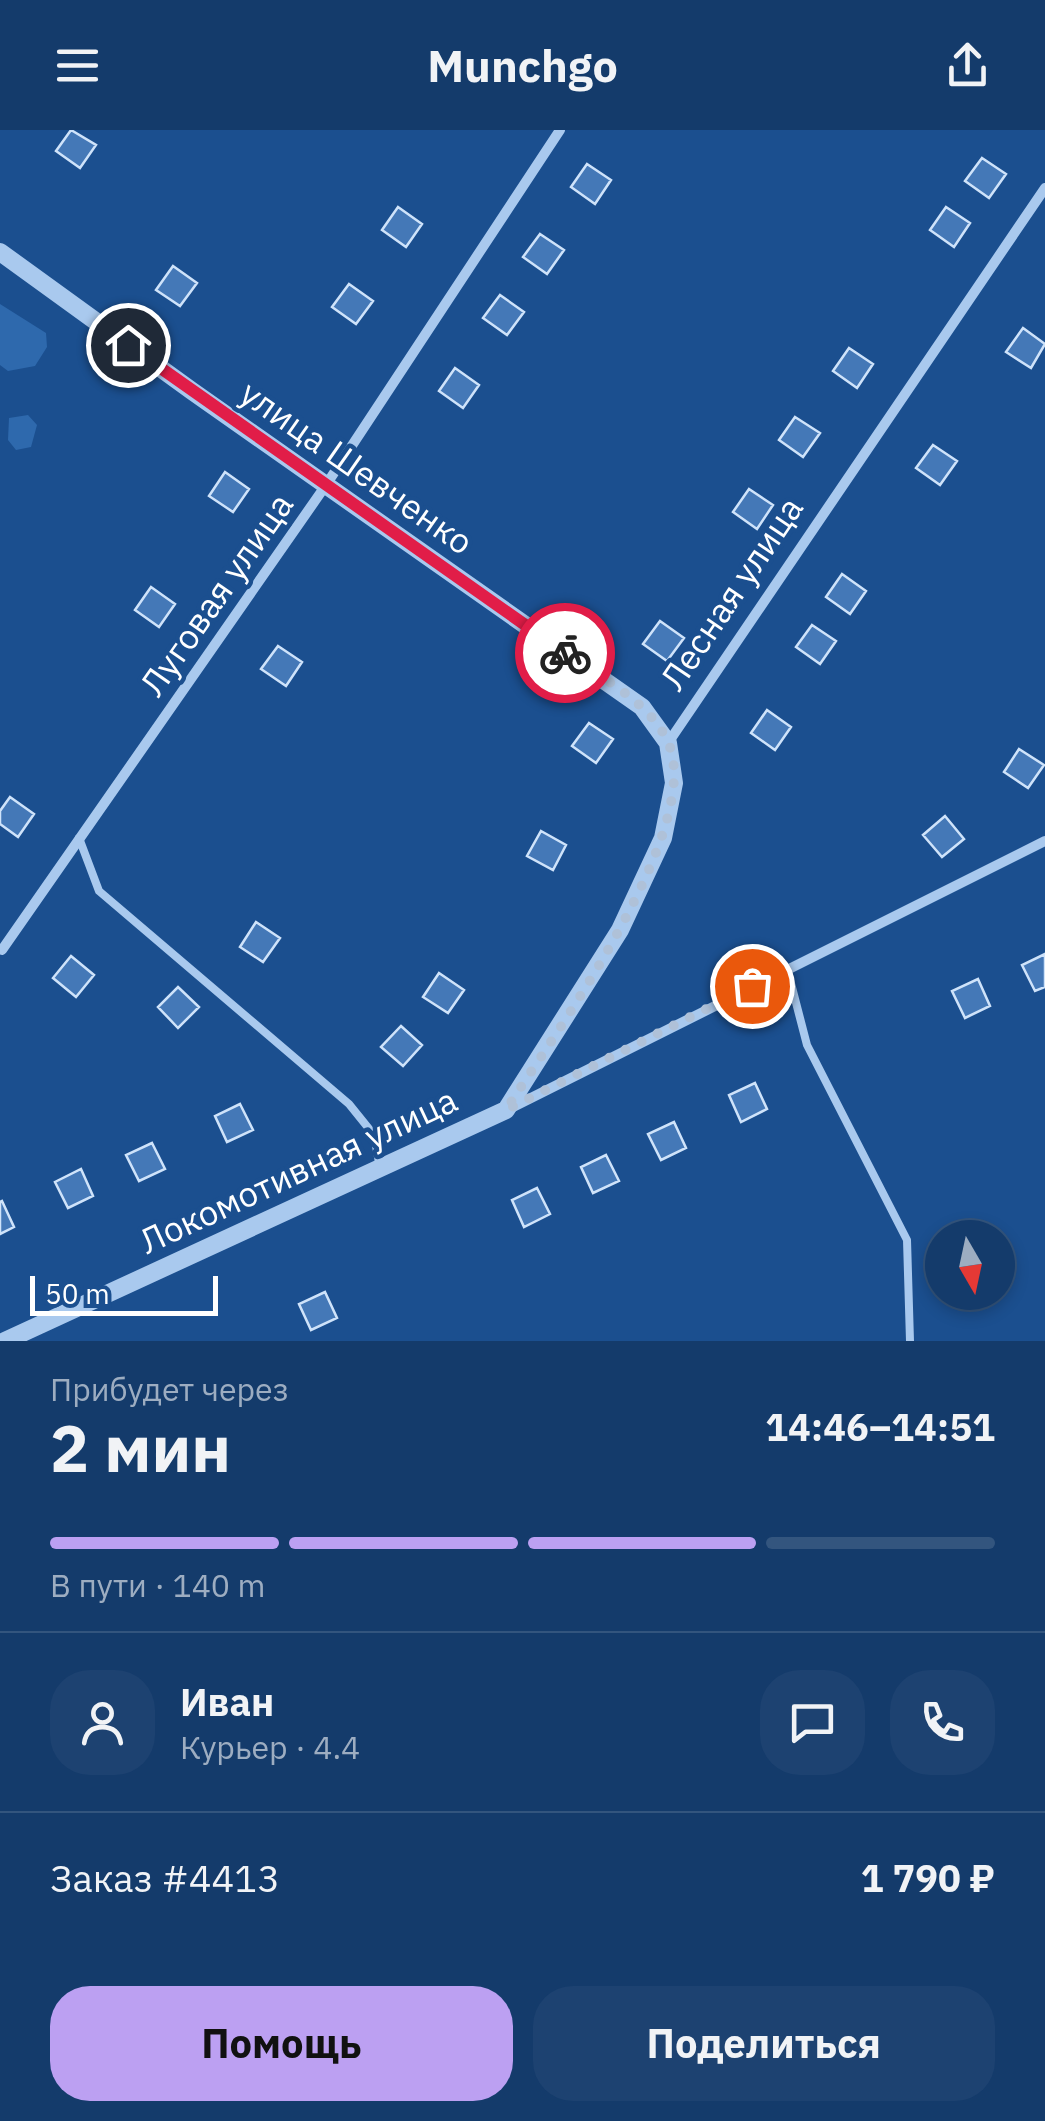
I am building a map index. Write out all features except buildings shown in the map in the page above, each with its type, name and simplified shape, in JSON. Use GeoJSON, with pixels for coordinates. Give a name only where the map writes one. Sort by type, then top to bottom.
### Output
{"type":"FeatureCollection","features":[{"type":"Feature","properties":{"kind":"street","name":"Луговая улица"},"geometry":{"type":"LineString","coordinates":[[2,950],[326,485],[560,130]]}},
{"type":"Feature","properties":{"kind":"street","name":"Лесная улица"},"geometry":{"type":"LineString","coordinates":[[506,1110],[620,930],[663,838],[674,783],[668,744],[1045,188]]}},
{"type":"Feature","properties":{"kind":"street","name":"улица Шевченко"},"geometry":{"type":"LineString","coordinates":[[0,252],[642,707],[668,744]]}},
{"type":"Feature","properties":{"kind":"street","name":"Локомотивная улица"},"geometry":{"type":"LineString","coordinates":[[5,1341],[506,1110],[1045,841]]}},
{"type":"Feature","properties":{"kind":"lane"},"geometry":{"type":"LineString","coordinates":[[79,838],[99,890],[349,1104],[374,1136],[380,1168]]}},
{"type":"Feature","properties":{"kind":"lane"},"geometry":{"type":"LineString","coordinates":[[787,968],[807,1045],[907,1240],[910,1341]]}},
{"type":"Feature","properties":{"kind":"shaded area"},"geometry":{"type":"Polygon","coordinates":[[[0,304],[46,333],[47,347],[35,366],[8,371],[0,365],[0,304]]]}},
{"type":"Feature","properties":{"kind":"shaded area"},"geometry":{"type":"Polygon","coordinates":[[[28,415],[37,425],[31,447],[16,450],[8,440],[9,418],[28,415]]]}},
{"type":"Feature","properties":{"kind":"way so far"},"geometry":{"type":"LineString","coordinates":[[565,653],[642,707],[668,744],[674,783],[663,838],[620,930],[506,1110],[752,986]]}},
{"type":"Feature","properties":{"kind":"route"},"geometry":{"type":"LineString","coordinates":[[128,345],[565,653]]}}]}
